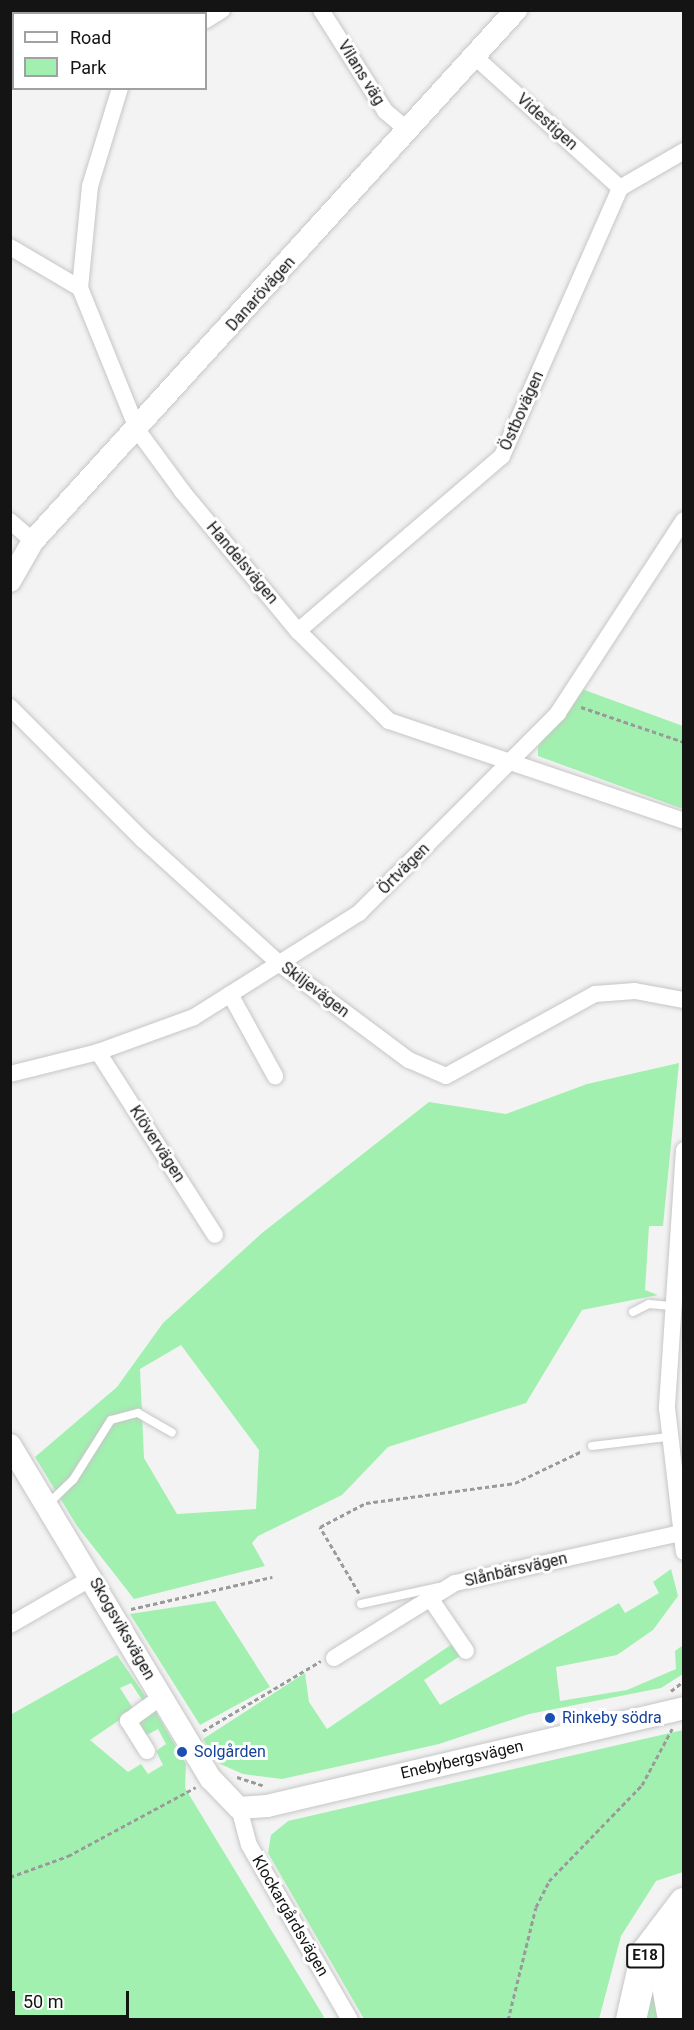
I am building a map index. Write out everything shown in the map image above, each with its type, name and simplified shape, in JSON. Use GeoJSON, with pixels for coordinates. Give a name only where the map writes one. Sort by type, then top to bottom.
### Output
{"type":"FeatureCollection","features":[{"type":"Feature","properties":{"kind":"highway","name":"E18"},"geometry":{"type":"LineString","coordinates":[[631,2019],[646,1953],[684,1904]]}},
{"type":"Feature","properties":{"kind":"highway","name":"E18"},"geometry":{"type":"LineString","coordinates":[[673,2019],[666,1982],[684,1937]]}},
{"type":"Feature","properties":{"kind":"street"},"geometry":{"type":"LineString","coordinates":[[207,19],[222,10]]}},
{"type":"Feature","properties":{"kind":"street","name":"Vilans väg"},"geometry":{"type":"LineString","coordinates":[[321,10],[385,111],[408,130]]}},
{"type":"Feature","properties":{"kind":"street","name":"Danarövägen"},"geometry":{"type":"LineString","coordinates":[[10,581],[33,541],[138,431],[516,10]]}},
{"type":"Feature","properties":{"kind":"street","name":"Videstigen"},"geometry":{"type":"LineString","coordinates":[[474,56],[620,188]]}},
{"type":"Feature","properties":{"kind":"street","name":"Handelsvägen"},"geometry":{"type":"LineString","coordinates":[[119,90],[90,186],[81,288],[138,431],[298,631],[389,721],[684,821]]}},
{"type":"Feature","properties":{"kind":"street"},"geometry":{"type":"LineString","coordinates":[[620,188],[684,151]]}},
{"type":"Feature","properties":{"kind":"street","name":"Östbovägen"},"geometry":{"type":"LineString","coordinates":[[298,631],[502,456],[620,188]]}},
{"type":"Feature","properties":{"kind":"street"},"geometry":{"type":"LineString","coordinates":[[10,247],[81,288]]}},
{"type":"Feature","properties":{"kind":"street","name":"Örtvägen"},"geometry":{"type":"LineString","coordinates":[[10,1074],[98,1052],[194,1017],[359,913],[512,762],[566,701],[684,520]]}},
{"type":"Feature","properties":{"kind":"street"},"geometry":{"type":"LineString","coordinates":[[10,521],[33,541]]}},
{"type":"Feature","properties":{"kind":"street","name":"Skiljevägen"},"geometry":{"type":"LineString","coordinates":[[10,707],[142,839],[280,964],[409,1060],[446,1076],[596,994],[635,991],[684,1000]]}},
{"type":"Feature","properties":{"kind":"street"},"geometry":{"type":"LineString","coordinates":[[230,994],[275,1076]]}},
{"type":"Feature","properties":{"kind":"street","name":"Klövervägen"},"geometry":{"type":"LineString","coordinates":[[98,1052],[215,1235]]}},
{"type":"Feature","properties":{"kind":"street"},"geometry":{"type":"LineString","coordinates":[[684,1150],[671,1306],[676,1435],[684,1552]]}},
{"type":"Feature","properties":{"kind":"street","name":"Skogsviksvägen"},"geometry":{"type":"LineString","coordinates":[[10,1445],[93,1577],[161,1697],[224,1797],[239,1808]]}},
{"type":"Feature","properties":{"kind":"street","name":"Slånbärsvägen"},"geometry":{"type":"LineString","coordinates":[[334,1658],[454,1583],[682,1532]]}},
{"type":"Feature","properties":{"kind":"street"},"geometry":{"type":"LineString","coordinates":[[10,1625],[93,1577]]}},
{"type":"Feature","properties":{"kind":"street"},"geometry":{"type":"LineString","coordinates":[[430,1598],[466,1651]]}},
{"type":"Feature","properties":{"kind":"street"},"geometry":{"type":"LineString","coordinates":[[147,1751],[129,1721],[161,1697]]}},
{"type":"Feature","properties":{"kind":"street","name":"Enebybergsvägen"},"geometry":{"type":"LineString","coordinates":[[239,1808],[267,1806],[680,1702]]}},
{"type":"Feature","properties":{"kind":"street","name":"Klockargårdsvägen"},"geometry":{"type":"LineString","coordinates":[[239,1808],[249,1845],[350,2019]]}},
{"type":"Feature","properties":{"kind":"lane"},"geometry":{"type":"LineString","coordinates":[[633,1312],[649,1304],[671,1306]]}},
{"type":"Feature","properties":{"kind":"lane"},"geometry":{"type":"LineString","coordinates":[[47,1504],[73,1480],[111,1419],[138,1413],[172,1433]]}},
{"type":"Feature","properties":{"kind":"lane"},"geometry":{"type":"LineString","coordinates":[[592,1446],[676,1435]]}},
{"type":"Feature","properties":{"kind":"lane"},"geometry":{"type":"LineString","coordinates":[[363,1604],[454,1583]]}},
{"type":"Feature","properties":{"kind":"path"},"geometry":{"type":"LineString","coordinates":[[566,701],[684,742]]}},
{"type":"Feature","properties":{"kind":"path"},"geometry":{"type":"LineString","coordinates":[[363,1604],[320,1527],[366,1503],[515,1482],[560,1466],[592,1446]]}},
{"type":"Feature","properties":{"kind":"path"},"geometry":{"type":"LineString","coordinates":[[124,1611],[272,1577]]}},
{"type":"Feature","properties":{"kind":"path"},"geometry":{"type":"LineString","coordinates":[[188,1739],[318,1661],[334,1658]]}},
{"type":"Feature","properties":{"kind":"path"},"geometry":{"type":"LineString","coordinates":[[508,2019],[536,1907],[549,1881],[642,1785],[670,1740],[673,1727],[683,1723],[680,1702]]}},
{"type":"Feature","properties":{"kind":"green space"},"geometry":{"type":"Polygon","coordinates":[[[579,688],[683,726],[683,809],[538,756],[538,747],[579,688]]]}},
{"type":"Feature","properties":{"kind":"green space"},"geometry":{"type":"Polygon","coordinates":[[[679,1063],[663,1226],[649,1226],[645,1290],[658,1295],[582,1310],[526,1403],[388,1447],[342,1495],[258,1536],[252,1543],[265,1566],[134,1599],[77,1526],[35,1457],[117,1387],[163,1323],[262,1233],[429,1102],[506,1114],[587,1084],[679,1063]],[[181,1345],[140,1369],[144,1458],[177,1514],[256,1509],[259,1450],[181,1345]]]}},
{"type":"Feature","properties":{"kind":"green space"},"geometry":{"type":"Polygon","coordinates":[[[671,1569],[678,1596],[653,1630],[617,1655],[556,1667],[560,1701],[627,1690],[676,1669],[675,1651],[683,1645],[683,1674],[661,1688],[529,1714],[439,1744],[282,1779],[243,1774],[218,1763],[203,1739],[305,1673],[309,1702],[327,1729],[458,1640],[463,1654],[424,1680],[440,1705],[619,1603],[625,1613],[659,1593],[653,1582],[671,1569]]]}},
{"type":"Feature","properties":{"kind":"green space"},"geometry":{"type":"Polygon","coordinates":[[[215,1601],[270,1687],[200,1725],[130,1614],[215,1601]]]}},
{"type":"Feature","properties":{"kind":"green space"},"geometry":{"type":"Polygon","coordinates":[[[117,1655],[148,1700],[144,1703],[131,1683],[120,1688],[134,1710],[90,1740],[128,1772],[141,1764],[148,1774],[163,1765],[156,1751],[166,1744],[158,1729],[147,1735],[140,1729],[138,1721],[154,1709],[186,1764],[185,1788],[324,2017],[319,2020],[11,2019],[10,1715],[117,1655]]]}},
{"type":"Feature","properties":{"kind":"green space"},"geometry":{"type":"Polygon","coordinates":[[[683,1730],[683,1872],[656,1881],[621,1936],[599,2019],[364,2019],[268,1853],[271,1835],[288,1821],[683,1730]]]}},
{"type":"Feature","properties":{"kind":"green space"},"geometry":{"type":"Polygon","coordinates":[[[659,1984],[660,2019],[645,2020],[648,1995],[659,1984]]]}},
{"type":"Feature","properties":{"kind":"place","name":"Rinkeby södra"},"geometry":{"type":"Point","coordinates":[550,1718]}},
{"type":"Feature","properties":{"kind":"place","name":"Solgården"},"geometry":{"type":"Point","coordinates":[182,1752]}}]}
